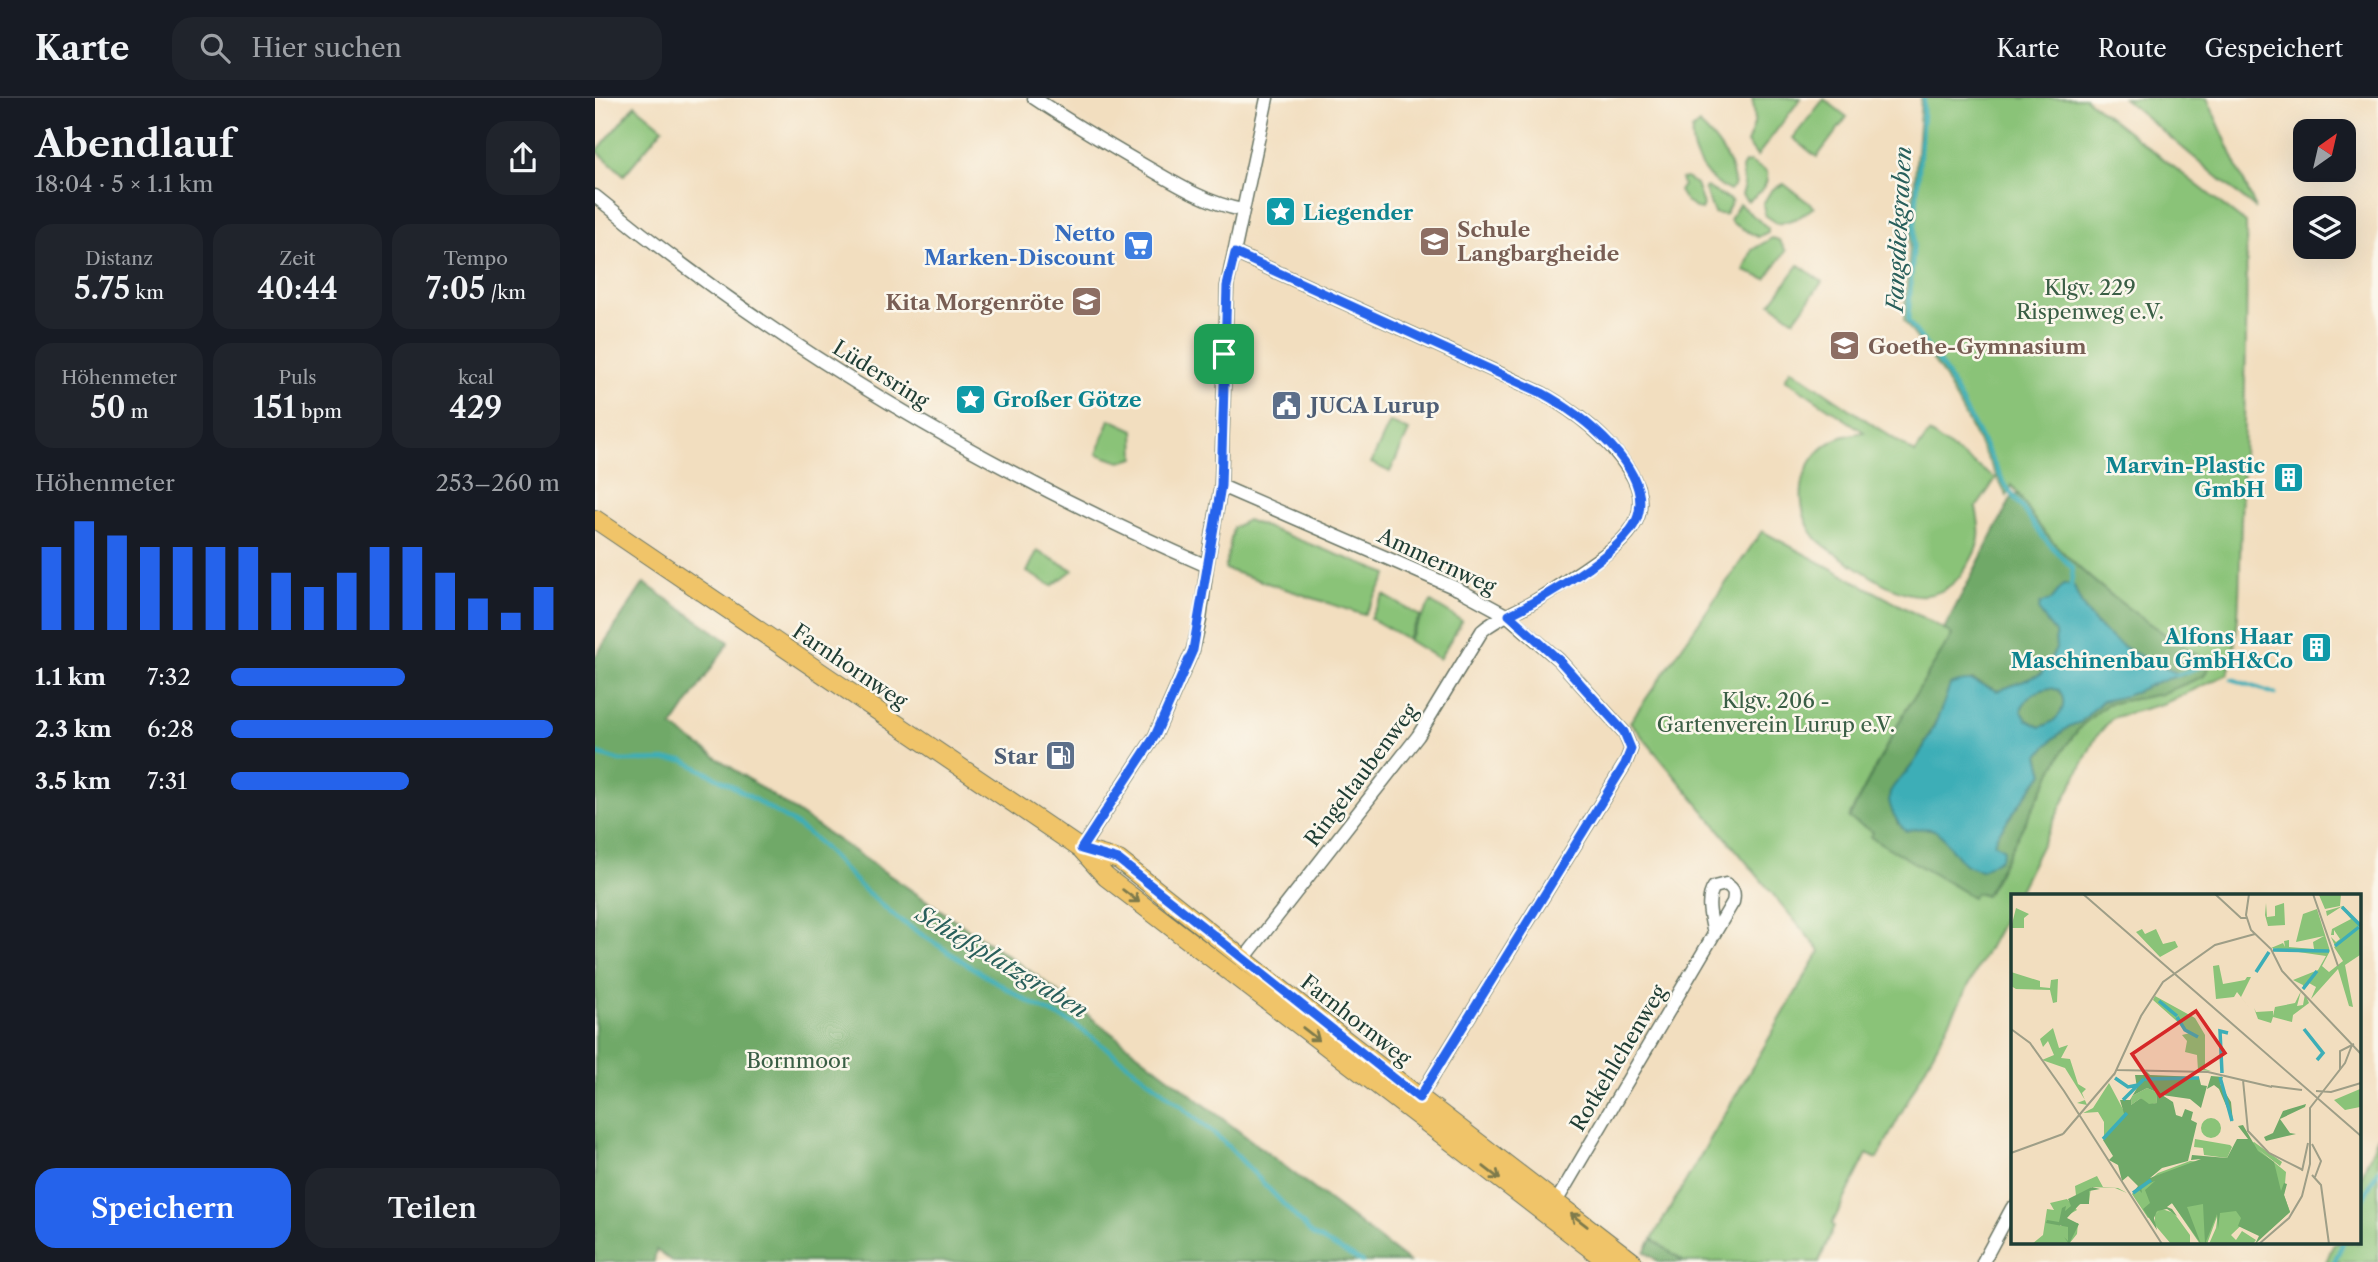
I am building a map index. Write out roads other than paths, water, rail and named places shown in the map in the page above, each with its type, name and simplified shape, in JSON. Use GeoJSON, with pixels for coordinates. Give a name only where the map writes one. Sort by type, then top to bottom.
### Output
{"type":"FeatureCollection","features":[{"type":"Feature","properties":{"kind":"main road","name":"Farnhornweg"},"geometry":{"type":"LineString","coordinates":[[595,519],[1081,849],[1106,877],[1608,1262]]}},
{"type":"Feature","properties":{"kind":"main road","name":"Farnhornweg"},"geometry":{"type":"LineString","coordinates":[[1081,849],[1119,860],[1419,1098],[1633,1262]]}},
{"type":"Feature","properties":{"kind":"street"},"geometry":{"type":"LineString","coordinates":[[1034,98],[1090,134],[1191,192],[1209,201],[1242,210]]}},
{"type":"Feature","properties":{"kind":"street"},"geometry":{"type":"LineString","coordinates":[[1081,849],[1139,762],[1177,690],[1193,650],[1221,486],[1227,286],[1267,98]]}},
{"type":"Feature","properties":{"kind":"street","name":"Lüdersring"},"geometry":{"type":"LineString","coordinates":[[595,196],[746,310],[902,412],[1067,502],[1207,566]]}},
{"type":"Feature","properties":{"kind":"street","name":"Ringeltaubenweg"},"geometry":{"type":"LineString","coordinates":[[1235,253],[1546,396],[1571,411],[1597,430],[1620,456],[1634,477],[1641,505],[1627,536],[1599,559],[1532,603],[1490,623],[1482,631],[1418,736],[1243,960]]}},
{"type":"Feature","properties":{"kind":"street","name":"Ammernweg"},"geometry":{"type":"LineString","coordinates":[[1221,486],[1458,589],[1509,615],[1559,660],[1619,725],[1629,740],[1631,749],[1625,764],[1419,1098]]}},
{"type":"Feature","properties":{"kind":"street","name":"Rotkehlchenweg"},"geometry":{"type":"LineString","coordinates":[[1556,1202],[1714,934]]}},
{"type":"Feature","properties":{"kind":"street"},"geometry":{"type":"LineString","coordinates":[[1983,1262],[2011,1210]]}},
{"type":"Feature","properties":{"kind":"water"},"geometry":{"type":"Polygon","coordinates":[[[2064,584],[2074,586],[2081,603],[2103,631],[2149,661],[2182,675],[2157,682],[2126,696],[2102,701],[2081,722],[2070,726],[2053,739],[2039,755],[2044,774],[1997,835],[1994,843],[2004,849],[2001,858],[1982,870],[1973,868],[1957,856],[1937,831],[1920,828],[1906,831],[1892,811],[1889,794],[1927,741],[1950,685],[1970,681],[1998,691],[2041,674],[2056,649],[2055,633],[2039,611],[2040,604],[2051,600],[2064,584]],[[2045,689],[2029,697],[2021,710],[2027,720],[2040,727],[2057,718],[2063,708],[2059,690],[2045,689]]]}},
{"type":"Feature","properties":{"kind":"waterway","name":"Fangdiekgraben"},"geometry":{"type":"LineString","coordinates":[[1924,98],[1908,321],[1944,369],[2004,483],[2043,537],[2073,569],[2070,591]]}},
{"type":"Feature","properties":{"kind":"waterway","name":"Fangdiekgraben"},"geometry":{"type":"LineString","coordinates":[[2177,675],[2202,666]]}},
{"type":"Feature","properties":{"kind":"waterway","name":"Fangdiekgraben"},"geometry":{"type":"LineString","coordinates":[[2232,679],[2275,694]]}},
{"type":"Feature","properties":{"kind":"waterway","name":"Schießplatzgraben"},"geometry":{"type":"LineString","coordinates":[[595,753],[620,761],[683,760],[795,824],[815,839],[860,886],[898,919],[1027,1001],[1074,1024],[1150,1081],[1223,1141],[1313,1235],[1362,1262]]}},
{"type":"Feature","properties":{"kind":"waterway"},"geometry":{"type":"LineString","coordinates":[[2361,1203],[2378,1170]]}},
{"type":"Feature","properties":{"kind":"waterway"},"geometry":{"type":"LineString","coordinates":[[2334,1262],[2343,1244]]}},
{"type":"Feature","properties":{"kind":"place","name":"Liegender"},"geometry":{"type":"Point","coordinates":[1280,212]}},
{"type":"Feature","properties":{"kind":"place","name":"Schule Langbargheide"},"geometry":{"type":"Point","coordinates":[1434,241]}},
{"type":"Feature","properties":{"kind":"place","name":"Netto Marken-Discount"},"geometry":{"type":"Point","coordinates":[1138,245]}},
{"type":"Feature","properties":{"kind":"place","name":"Kita Morgenröte"},"geometry":{"type":"Point","coordinates":[1087,302]}},
{"type":"Feature","properties":{"kind":"place","name":"Goethe-Gymnasium"},"geometry":{"type":"Point","coordinates":[1845,346]}},
{"type":"Feature","properties":{"kind":"place","name":"Großer Götze"},"geometry":{"type":"Point","coordinates":[970,399]}},
{"type":"Feature","properties":{"kind":"place","name":"JUCA Lurup"},"geometry":{"type":"Point","coordinates":[1287,405]}},
{"type":"Feature","properties":{"kind":"place","name":"Marvin-Plastic GmbH"},"geometry":{"type":"Point","coordinates":[2288,477]}},
{"type":"Feature","properties":{"kind":"place","name":"Alfons Haar Maschinenbau GmbH&Co"},"geometry":{"type":"Point","coordinates":[2316,648]}},
{"type":"Feature","properties":{"kind":"place","name":"Star"},"geometry":{"type":"Point","coordinates":[1061,756]}},
{"type":"Feature","properties":{"kind":"park label","name":"Klgv. 229 Rispenweg e.V."},"geometry":{"type":"Point","coordinates":[2090,299]}},
{"type":"Feature","properties":{"kind":"park label","name":"Klgv. 206 - Gartenverein Lurup e.V."},"geometry":{"type":"Point","coordinates":[1776,712]}},
{"type":"Feature","properties":{"kind":"park label","name":"Bornmoor"},"geometry":{"type":"Point","coordinates":[798,1060]}}]}
